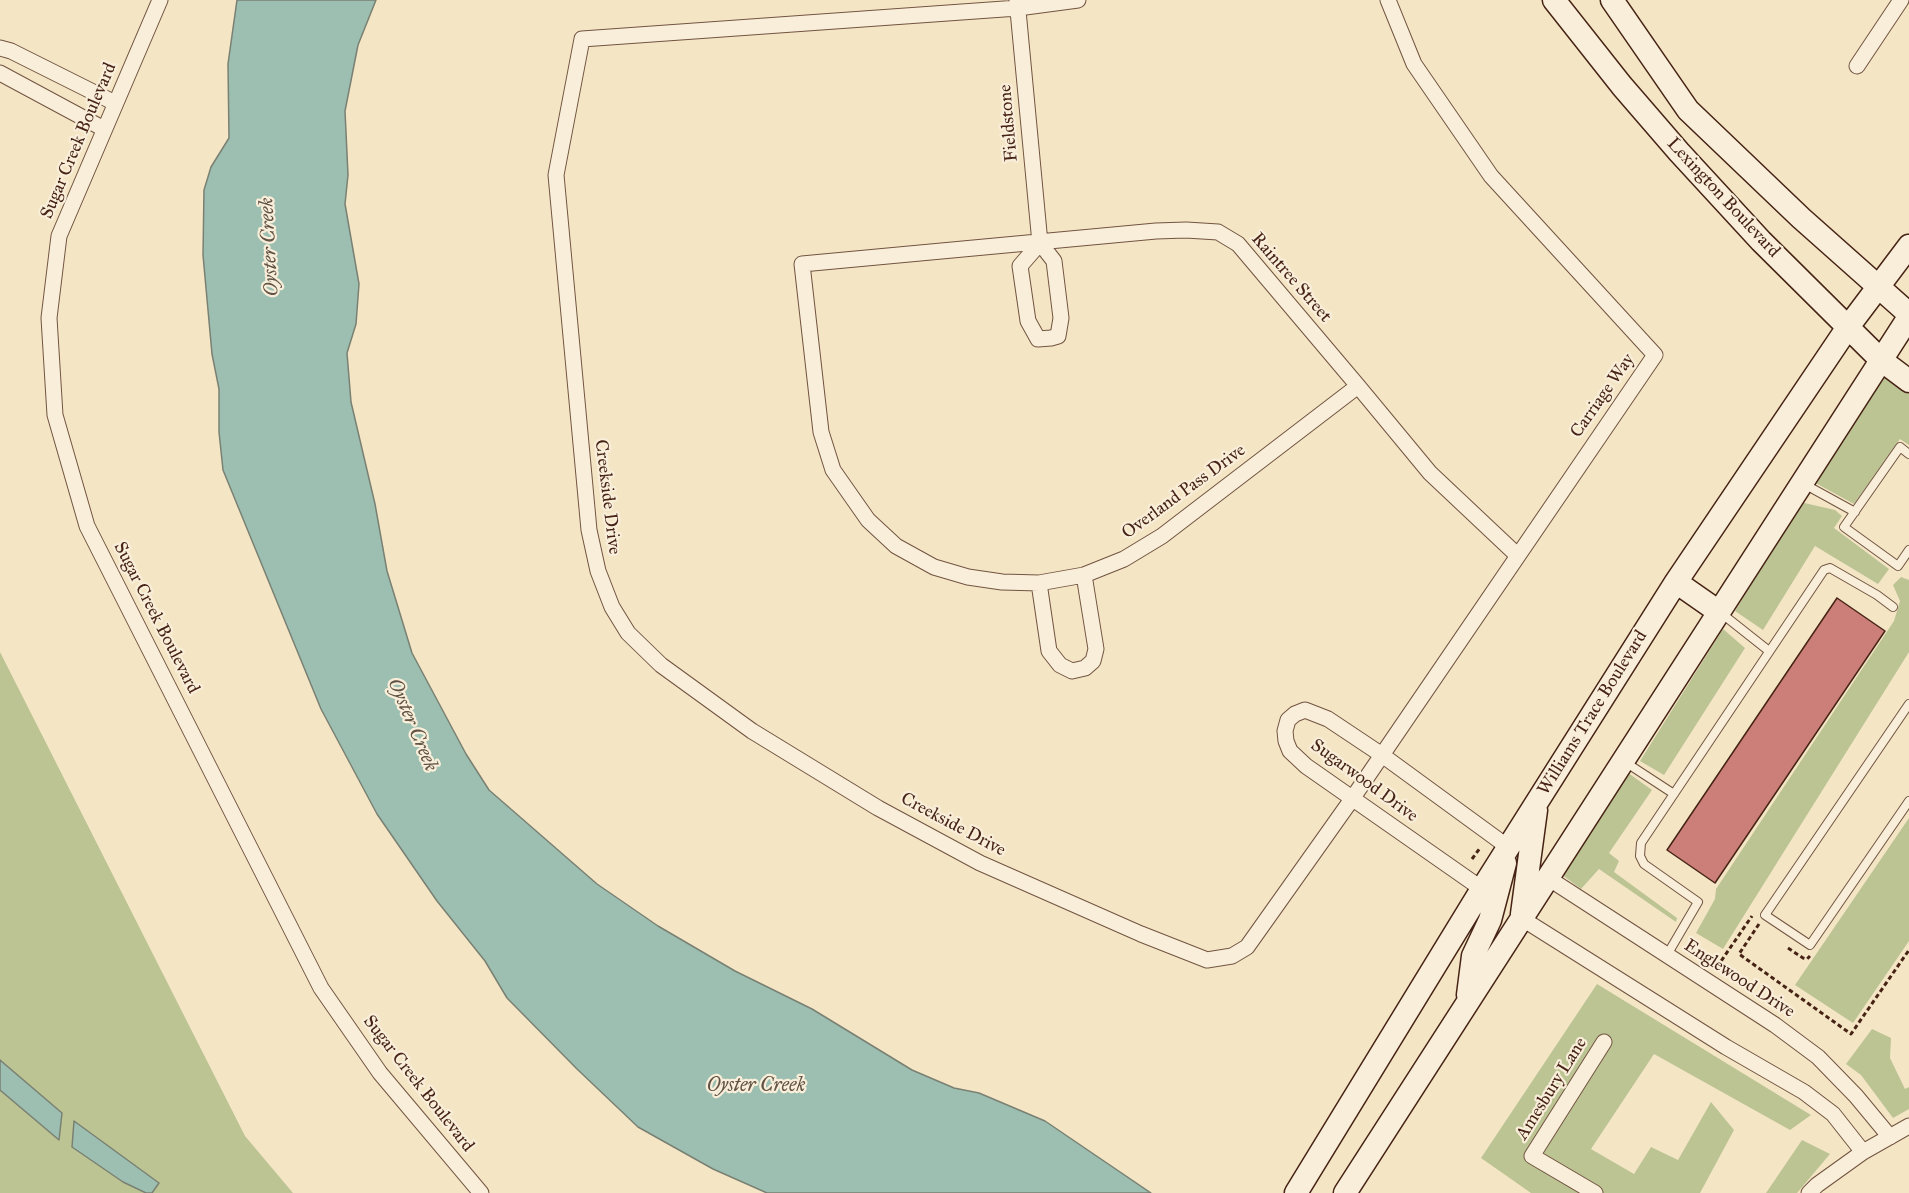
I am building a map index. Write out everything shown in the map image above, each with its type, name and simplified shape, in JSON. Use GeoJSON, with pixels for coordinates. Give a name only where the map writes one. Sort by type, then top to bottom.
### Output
{"type":"FeatureCollection","features":[{"type":"Feature","properties":{"kind":"main road","name":"Lexington Boulevard"},"geometry":{"type":"LineString","coordinates":[[1554,0],[1622,86],[1761,241],[1881,360],[1909,381]]}},
{"type":"Feature","properties":{"kind":"main road","name":"Lexington Boulevard"},"geometry":{"type":"LineString","coordinates":[[1612,0],[1688,110],[1801,218],[1909,316]]}},
{"type":"Feature","properties":{"kind":"main road","name":"Williams Trace Boulevard"},"geometry":{"type":"LineString","coordinates":[[1296,1193],[1508,847],[1676,582],[1848,327],[1909,246]]}},
{"type":"Feature","properties":{"kind":"main road"},"geometry":{"type":"LineString","coordinates":[[1345,1193],[1909,316]]}},
{"type":"Feature","properties":{"kind":"main road"},"geometry":{"type":"LineString","coordinates":[[1676,582],[1719,612]]}},
{"type":"Feature","properties":{"kind":"main road"},"geometry":{"type":"LineString","coordinates":[[1521,918],[1538,801]]}},
{"type":"Feature","properties":{"kind":"main road"},"geometry":{"type":"LineString","coordinates":[[1466,1003],[1473,956],[1490,920],[1508,847]]}},
{"type":"Feature","properties":{"kind":"street","name":"Sugar Creek Boulevard"},"geometry":{"type":"LineString","coordinates":[[160,0],[59,236],[49,318],[55,415],[87,526],[321,988],[380,1073],[481,1193]]}},
{"type":"Feature","properties":{"kind":"street","name":"Creekside Drive"},"geometry":{"type":"LineString","coordinates":[[1077,0],[582,39],[556,175],[589,530],[597,571],[612,607],[628,633],[661,665],[752,732],[878,808],[980,863],[1141,934],[1207,960],[1232,956],[1247,947],[1352,799]]}},
{"type":"Feature","properties":{"kind":"street","name":"Carriage Way"},"geometry":{"type":"LineString","coordinates":[[1352,799],[1655,355],[1491,176],[1414,64],[1388,0]]}},
{"type":"Feature","properties":{"kind":"street"},"geometry":{"type":"LineString","coordinates":[[1857,66],[1901,0]]}},
{"type":"Feature","properties":{"kind":"street","name":"Fieldstone"},"geometry":{"type":"LineString","coordinates":[[1017,4],[1040,243],[1054,261],[1061,318],[1058,336],[1051,339],[1038,339],[1028,321],[1020,266],[1040,243]]}},
{"type":"Feature","properties":{"kind":"street"},"geometry":{"type":"LineString","coordinates":[[0,48],[11,51],[115,103]]}},
{"type":"Feature","properties":{"kind":"street"},"geometry":{"type":"LineString","coordinates":[[0,73],[104,129]]}},
{"type":"Feature","properties":{"kind":"street","name":"Raintree Street"},"geometry":{"type":"LineString","coordinates":[[802,264],[1156,231],[1218,232],[1238,244],[1430,473],[1517,555]]}},
{"type":"Feature","properties":{"kind":"street","name":"Overland Pass Drive"},"geometry":{"type":"LineString","coordinates":[[802,264],[821,432],[833,470],[868,520],[896,546],[934,567],[968,577],[1002,582],[1039,583],[1084,575],[1124,559],[1162,536],[1358,386]]}},
{"type":"Feature","properties":{"kind":"street"},"geometry":{"type":"LineString","coordinates":[[1039,583],[1049,651],[1060,665],[1072,670],[1084,668],[1093,661],[1096,649],[1084,575]]}},
{"type":"Feature","properties":{"kind":"street","name":"Sugarwood Drive"},"geometry":{"type":"LineString","coordinates":[[1482,889],[1306,766],[1290,751],[1286,741],[1285,730],[1288,720],[1305,710],[1316,713],[1382,755],[1508,847]]}},
{"type":"Feature","properties":{"kind":"street","name":"Englewood Drive"},"geometry":{"type":"LineString","coordinates":[[1548,878],[1775,1025],[1818,1057],[1856,1096],[1890,1137]]}},
{"type":"Feature","properties":{"kind":"street"},"geometry":{"type":"LineString","coordinates":[[1521,918],[1726,1047],[1804,1092],[1833,1114],[1863,1152]]}},
{"type":"Feature","properties":{"kind":"street","name":"Amesbury Lane"},"geometry":{"type":"LineString","coordinates":[[1595,1193],[1532,1156],[1604,1042]]}},
{"type":"Feature","properties":{"kind":"street"},"geometry":{"type":"LineString","coordinates":[[1809,1193],[1863,1152],[1909,1126]]}},
{"type":"Feature","properties":{"kind":"lane"},"geometry":{"type":"LineString","coordinates":[[1909,454],[1900,447],[1844,527],[1898,566],[1909,550]]}},
{"type":"Feature","properties":{"kind":"lane"},"geometry":{"type":"LineString","coordinates":[[1803,483],[1855,512]]}},
{"type":"Feature","properties":{"kind":"lane"},"geometry":{"type":"LineString","coordinates":[[1667,955],[1698,902],[1644,864],[1640,856],[1641,843],[1826,568],[1830,568],[1877,595],[1893,607]]}},
{"type":"Feature","properties":{"kind":"lane"},"geometry":{"type":"LineString","coordinates":[[1719,612],[1769,651]]}},
{"type":"Feature","properties":{"kind":"lane"},"geometry":{"type":"LineString","coordinates":[[1909,704],[1765,915],[1810,945],[1909,801]]}},
{"type":"Feature","properties":{"kind":"lane"},"geometry":{"type":"LineString","coordinates":[[1624,761],[1674,794]]}},
{"type":"Feature","properties":{"kind":"path"},"geometry":{"type":"LineString","coordinates":[[1473,859],[1480,848]]}},
{"type":"Feature","properties":{"kind":"path"},"geometry":{"type":"LineString","coordinates":[[1765,915],[1739,954],[1851,1034],[1909,950]]}},
{"type":"Feature","properties":{"kind":"green space"},"geometry":{"type":"Polygon","coordinates":[[[1882,367],[1909,387],[1909,445],[1900,439],[1854,504],[1810,480],[1882,367]]]}},
{"type":"Feature","properties":{"kind":"green space"},"geometry":{"type":"Polygon","coordinates":[[[1800,502],[1835,510],[1842,516],[1834,528],[1889,569],[1878,584],[1815,546],[1763,630],[1735,611],[1800,502]]]}},
{"type":"Feature","properties":{"kind":"green space"},"geometry":{"type":"Polygon","coordinates":[[[1901,577],[1909,580],[1909,652],[1723,949],[1696,933],[1715,899],[1716,889],[1894,621],[1900,601],[1893,585],[1901,577]]]}},
{"type":"Feature","properties":{"kind":"green space"},"geometry":{"type":"Polygon","coordinates":[[[1723,629],[1745,648],[1664,775],[1640,761],[1723,629]]]}},
{"type":"Feature","properties":{"kind":"green space"},"geometry":{"type":"Polygon","coordinates":[[[0,652],[245,1136],[293,1193],[0,1193],[0,652]]]}},
{"type":"Feature","properties":{"kind":"green space"},"geometry":{"type":"Polygon","coordinates":[[[1624,770],[1652,790],[1609,853],[1619,861],[1614,872],[1677,918],[1676,922],[1599,869],[1581,889],[1561,874],[1624,770]]]}},
{"type":"Feature","properties":{"kind":"green space"},"geometry":{"type":"Polygon","coordinates":[[[1909,818],[1909,941],[1853,1023],[1795,985],[1909,818]]]}},
{"type":"Feature","properties":{"kind":"green space"},"geometry":{"type":"Polygon","coordinates":[[[1597,984],[1811,1115],[1790,1130],[1654,1054],[1591,1149],[1634,1174],[1651,1147],[1678,1160],[1711,1102],[1734,1130],[1700,1193],[1531,1193],[1481,1158],[1597,984]]]}},
{"type":"Feature","properties":{"kind":"green space"},"geometry":{"type":"Polygon","coordinates":[[[1872,1029],[1891,1038],[1890,1058],[1905,1089],[1909,1087],[1909,1109],[1893,1118],[1861,1075],[1846,1064],[1872,1029]]]}},
{"type":"Feature","properties":{"kind":"green space"},"geometry":{"type":"Polygon","coordinates":[[[1802,1140],[1830,1154],[1797,1193],[1766,1193],[1802,1140]]]}},
{"type":"Feature","properties":{"kind":"water","name":"Oyster Creek"},"geometry":{"type":"Polygon","coordinates":[[[237,0],[376,0],[358,45],[345,111],[348,175],[345,204],[359,284],[356,324],[347,353],[351,402],[375,504],[387,571],[412,653],[466,754],[489,790],[597,884],[658,926],[735,971],[812,1009],[912,1070],[954,1088],[979,1093],[1045,1121],[1151,1193],[767,1193],[713,1169],[638,1127],[507,998],[485,961],[437,901],[377,814],[321,709],[223,470],[219,432],[219,389],[212,354],[203,255],[204,190],[211,167],[229,138],[228,64],[237,0]]]}},
{"type":"Feature","properties":{"kind":"water"},"geometry":{"type":"Polygon","coordinates":[[[0,1060],[62,1113],[59,1140],[0,1090],[0,1060]]]}},
{"type":"Feature","properties":{"kind":"water"},"geometry":{"type":"Polygon","coordinates":[[[74,1121],[159,1183],[152,1193],[146,1193],[123,1182],[72,1147],[74,1121]]]}},
{"type":"Feature","properties":{"kind":"building"},"geometry":{"type":"Polygon","coordinates":[[[1837,598],[1885,631],[1715,883],[1667,850],[1837,598]]]}}]}
